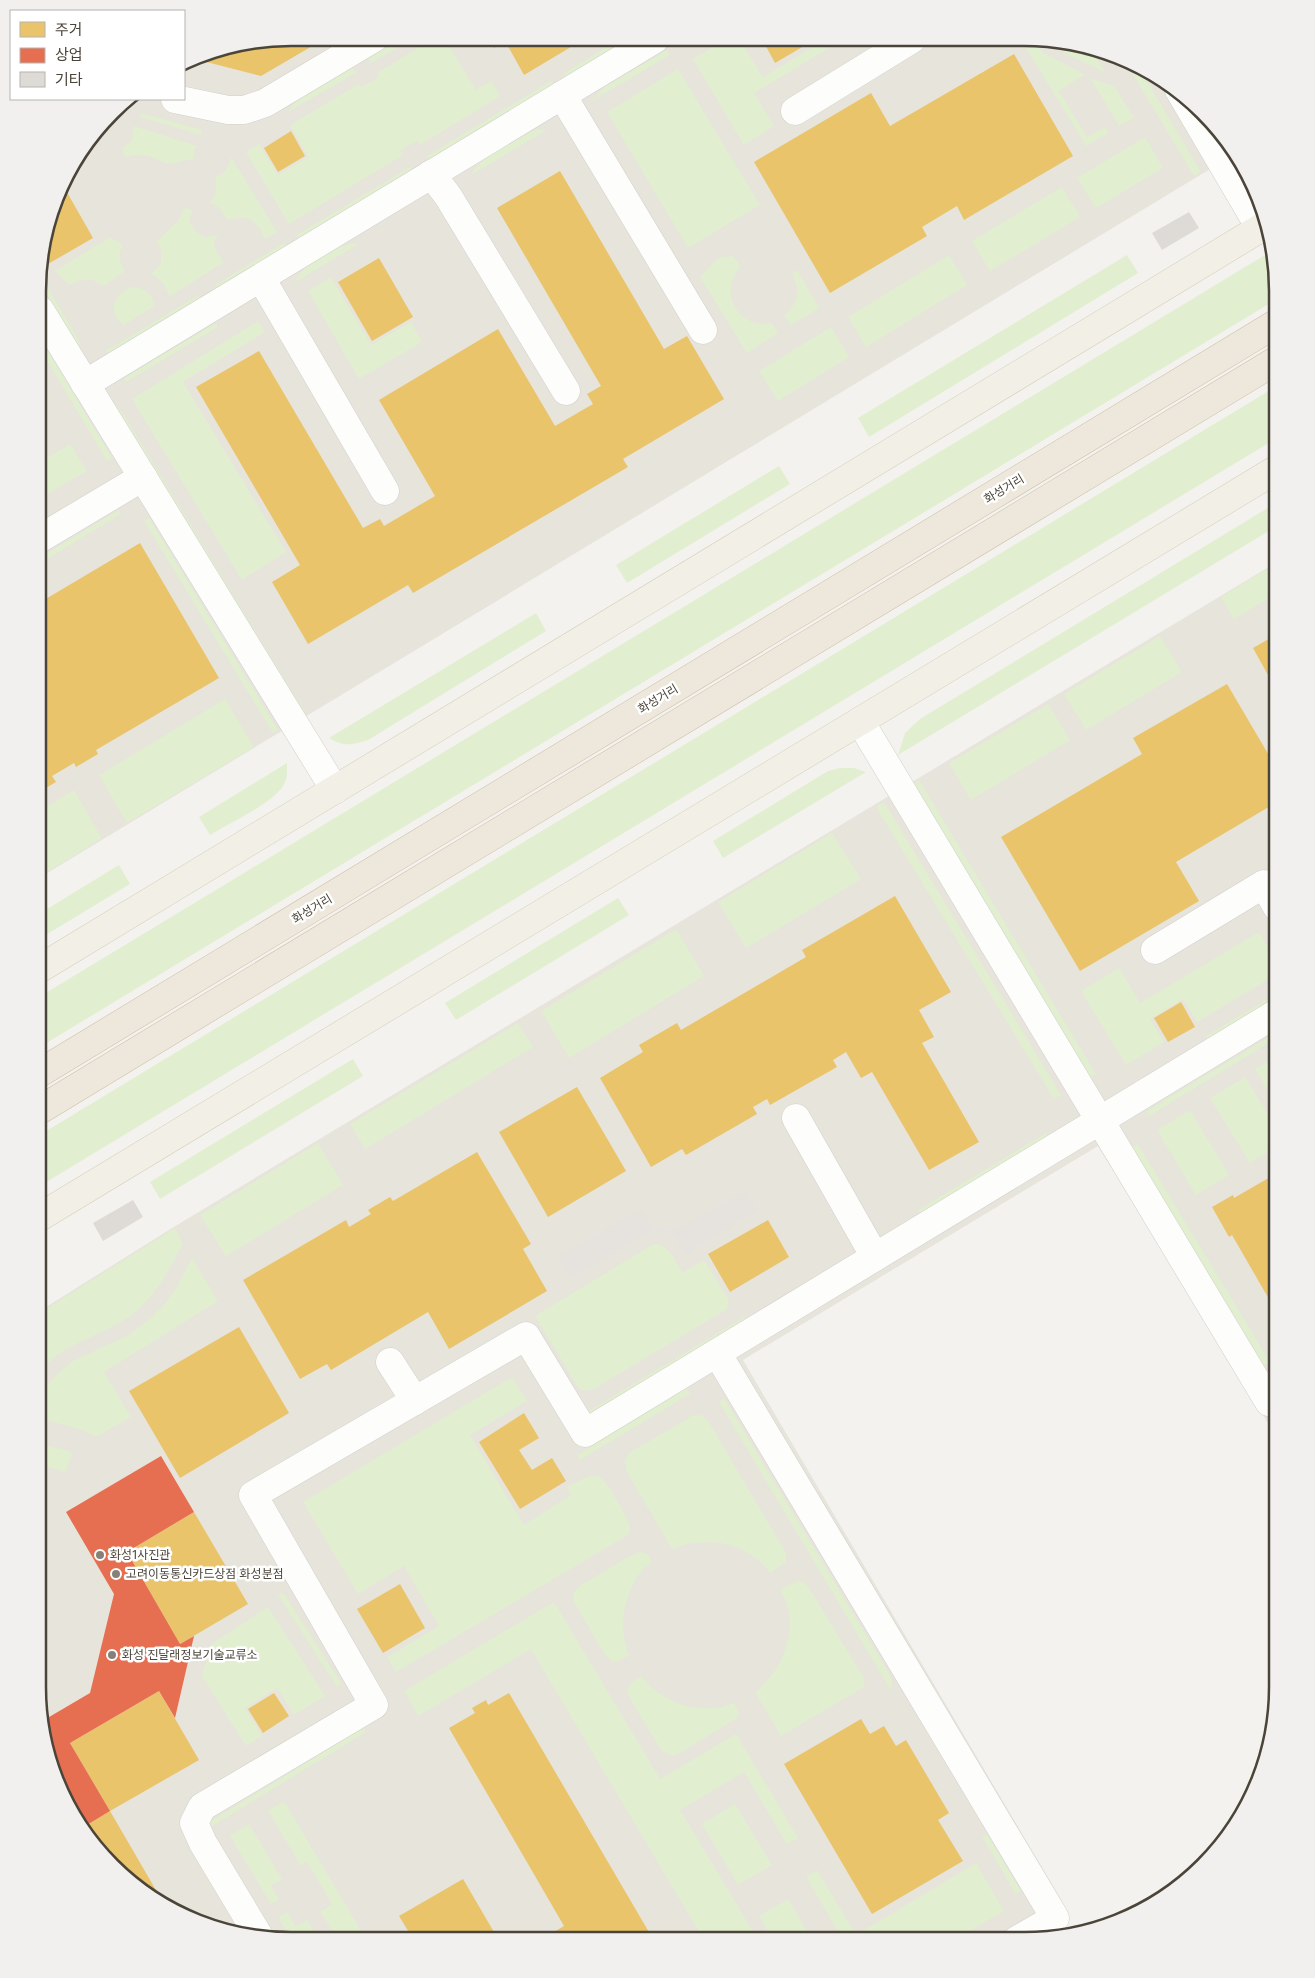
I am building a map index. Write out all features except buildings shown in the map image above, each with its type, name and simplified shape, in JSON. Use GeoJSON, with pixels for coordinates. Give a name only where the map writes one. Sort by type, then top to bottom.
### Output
{"type":"FeatureCollection","features":[{"type":"Feature","properties":{"kind":"highway","name":"화성거리"},"geometry":{"type":"LineString","coordinates":[[46,1069],[1269,328]]}},
{"type":"Feature","properties":{"kind":"highway"},"geometry":{"type":"LineString","coordinates":[[46,1106],[1269,365]]}},
{"type":"Feature","properties":{"kind":"main road"},"geometry":{"type":"LineString","coordinates":[[46,965],[1260,228]]}},
{"type":"Feature","properties":{"kind":"main road"},"geometry":{"type":"LineString","coordinates":[[46,1213],[1269,474]]}},
{"type":"Feature","properties":{"kind":"street"},"geometry":{"type":"LineString","coordinates":[[180,100],[228,110],[244,110],[265,103],[361,46]]}},
{"type":"Feature","properties":{"kind":"street"},"geometry":{"type":"LineString","coordinates":[[85,384],[642,46]]}},
{"type":"Feature","properties":{"kind":"street"},"geometry":{"type":"LineString","coordinates":[[796,111],[901,46]]}},
{"type":"Feature","properties":{"kind":"street"},"geometry":{"type":"LineString","coordinates":[[562,95],[703,330]]}},
{"type":"Feature","properties":{"kind":"street"},"geometry":{"type":"LineString","coordinates":[[1193,114],[1258,221]]}},
{"type":"Feature","properties":{"kind":"street"},"geometry":{"type":"LineString","coordinates":[[431,174],[448,196],[566,391]]}},
{"type":"Feature","properties":{"kind":"street"},"geometry":{"type":"LineString","coordinates":[[261,278],[385,491]]}},
{"type":"Feature","properties":{"kind":"street"},"geometry":{"type":"LineString","coordinates":[[46,320],[336,790]]}},
{"type":"Feature","properties":{"kind":"street"},"geometry":{"type":"LineString","coordinates":[[46,535],[143,477]]}},
{"type":"Feature","properties":{"kind":"street"},"geometry":{"type":"LineString","coordinates":[[860,721],[1100,1122],[1269,1397]]}},
{"type":"Feature","properties":{"kind":"street"},"geometry":{"type":"LineString","coordinates":[[1155,950],[1264,884],[1269,893]]}},
{"type":"Feature","properties":{"kind":"street"},"geometry":{"type":"LineString","coordinates":[[255,1929],[203,1843],[194,1823],[202,1807],[374,1705],[253,1495],[526,1336],[585,1434],[1269,1018]]}},
{"type":"Feature","properties":{"kind":"street"},"geometry":{"type":"LineString","coordinates":[[796,1118],[876,1257]]}},
{"type":"Feature","properties":{"kind":"street"},"geometry":{"type":"LineString","coordinates":[[717,1353],[1059,1925],[1043,1931]]}},
{"type":"Feature","properties":{"kind":"street"},"geometry":{"type":"LineString","coordinates":[[390,1362],[415,1401]]}},
{"type":"Feature","properties":{"kind":"shaded area"},"geometry":{"type":"Polygon","coordinates":[[[291,46],[1024,46],[1056,48],[1103,59],[1132,71],[1160,87],[1197,118],[1229,157],[46,874],[46,291],[48,259],[59,212],[71,183],[87,155],[118,118],[138,100],[185,100],[185,70],[212,59],[243,51],[291,46]]]}},
{"type":"Feature","properties":{"kind":"shaded area"},"geometry":{"type":"Polygon","coordinates":[[[1269,567],[1269,1422],[1098,1146],[743,1360],[1061,1900],[1007,1932],[291,1932],[259,1930],[212,1919],[183,1907],[155,1891],[118,1860],[87,1823],[71,1795],[59,1766],[48,1719],[46,1687],[46,1307],[177,1225],[1269,567]]]}},
{"type":"Feature","properties":{"kind":"shaded area"},"geometry":{"type":"Polygon","coordinates":[[[745,1191],[757,1211],[685,1254],[673,1234],[653,1230],[571,1278],[559,1256],[641,1209],[652,1227],[675,1231],[745,1191]]]}},
{"type":"Feature","properties":{"kind":"green space"},"geometry":{"type":"Polygon","coordinates":[[[388,46],[400,46],[371,63],[368,58],[388,46]]]}},
{"type":"Feature","properties":{"kind":"green space"},"geometry":{"type":"Polygon","coordinates":[[[421,46],[449,46],[476,90],[491,81],[500,96],[420,145],[417,140],[400,151],[403,155],[289,224],[246,152],[259,144],[278,175],[308,157],[290,125],[359,84],[362,87],[379,77],[377,73],[421,46]]]}},
{"type":"Feature","properties":{"kind":"green space"},"geometry":{"type":"Polygon","coordinates":[[[608,46],[617,46],[566,77],[564,73],[608,46]]]}},
{"type":"Feature","properties":{"kind":"green space"},"geometry":{"type":"Polygon","coordinates":[[[715,46],[743,46],[763,77],[814,46],[832,46],[754,93],[774,126],[744,145],[693,59],[715,46]]]}},
{"type":"Feature","properties":{"kind":"green space"},"geometry":{"type":"Polygon","coordinates":[[[1025,46],[1037,47],[1044,53],[1084,75],[1059,91],[1087,137],[1105,127],[1109,133],[1086,146],[1025,46]]]}},
{"type":"Feature","properties":{"kind":"green space"},"geometry":{"type":"Polygon","coordinates":[[[1057,48],[1096,57],[1106,73],[1057,48]]]}},
{"type":"Feature","properties":{"kind":"green space"},"geometry":{"type":"Polygon","coordinates":[[[667,50],[670,55],[592,101],[604,87],[667,50]]]}},
{"type":"Feature","properties":{"kind":"green space"},"geometry":{"type":"Polygon","coordinates":[[[352,67],[356,73],[288,112],[299,99],[352,67]]]}},
{"type":"Feature","properties":{"kind":"green space"},"geometry":{"type":"Polygon","coordinates":[[[678,69],[760,205],[688,248],[607,112],[678,69]]]}},
{"type":"Feature","properties":{"kind":"green space"},"geometry":{"type":"Polygon","coordinates":[[[1130,70],[1146,79],[1201,172],[1194,176],[1130,70]]]}},
{"type":"Feature","properties":{"kind":"green space"},"geometry":{"type":"Polygon","coordinates":[[[1090,78],[1114,86],[1134,118],[1119,126],[1090,78]]]}},
{"type":"Feature","properties":{"kind":"green space"},"geometry":{"type":"Polygon","coordinates":[[[551,81],[554,85],[429,160],[427,156],[551,81]]]}},
{"type":"Feature","properties":{"kind":"green space"},"geometry":{"type":"Polygon","coordinates":[[[141,113],[202,130],[201,135],[140,117],[141,113]]]}},
{"type":"Feature","properties":{"kind":"green space"},"geometry":{"type":"Polygon","coordinates":[[[134,126],[197,146],[193,159],[168,164],[149,156],[134,155],[125,157],[122,148],[132,141],[134,126]]]}},
{"type":"Feature","properties":{"kind":"green space"},"geometry":{"type":"Polygon","coordinates":[[[547,130],[471,175],[481,162],[489,156],[532,131],[547,130]]]}},
{"type":"Feature","properties":{"kind":"green space"},"geometry":{"type":"Polygon","coordinates":[[[1145,137],[1163,168],[1096,208],[1077,178],[1145,137]]]}},
{"type":"Feature","properties":{"kind":"green space"},"geometry":{"type":"Polygon","coordinates":[[[231,157],[277,232],[265,239],[255,223],[241,218],[227,220],[220,209],[209,203],[216,191],[215,177],[226,170],[231,157]]]}},
{"type":"Feature","properties":{"kind":"green space"},"geometry":{"type":"Polygon","coordinates":[[[410,167],[412,171],[299,239],[296,235],[410,167]]]}},
{"type":"Feature","properties":{"kind":"green space"},"geometry":{"type":"Polygon","coordinates":[[[1062,187],[1080,217],[990,271],[972,241],[1062,187]]]}},
{"type":"Feature","properties":{"kind":"green space"},"geometry":{"type":"Polygon","coordinates":[[[184,208],[193,210],[189,218],[197,231],[205,237],[219,235],[214,245],[224,262],[169,297],[163,284],[151,274],[161,264],[161,250],[157,241],[178,221],[184,208]]]}},
{"type":"Feature","properties":{"kind":"green space"},"geometry":{"type":"Polygon","coordinates":[[[110,237],[123,245],[120,258],[125,271],[104,286],[91,280],[79,281],[69,285],[55,271],[110,237]]]}},
{"type":"Feature","properties":{"kind":"green space"},"geometry":{"type":"Polygon","coordinates":[[[284,243],[286,247],[217,289],[215,285],[284,243]]]}},
{"type":"Feature","properties":{"kind":"green space"},"geometry":{"type":"Polygon","coordinates":[[[356,243],[357,245],[294,283],[304,270],[321,257],[340,247],[356,243]]]}},
{"type":"Feature","properties":{"kind":"green space"},"geometry":{"type":"Polygon","coordinates":[[[1266,254],[1269,304],[46,1043],[46,993],[1266,254]]]}},
{"type":"Feature","properties":{"kind":"green space"},"geometry":{"type":"Polygon","coordinates":[[[949,255],[967,285],[866,347],[848,317],[949,255]]]}},
{"type":"Feature","properties":{"kind":"green space"},"geometry":{"type":"Polygon","coordinates":[[[1127,255],[1138,273],[869,437],[858,418],[1127,255]]]}},
{"type":"Feature","properties":{"kind":"green space"},"geometry":{"type":"Polygon","coordinates":[[[733,256],[741,266],[734,276],[731,286],[731,297],[735,306],[741,315],[749,321],[760,324],[772,323],[778,333],[747,353],[700,277],[717,259],[733,256]]]}},
{"type":"Feature","properties":{"kind":"green space"},"geometry":{"type":"Polygon","coordinates":[[[797,270],[819,308],[791,325],[784,315],[796,300],[797,290],[792,273],[797,270]]]}},
{"type":"Feature","properties":{"kind":"green space"},"geometry":{"type":"Polygon","coordinates":[[[331,277],[371,345],[411,322],[422,342],[359,379],[308,291],[331,277]]]}},
{"type":"Feature","properties":{"kind":"green space"},"geometry":{"type":"Polygon","coordinates":[[[46,285],[81,344],[77,347],[46,294],[46,285]]]}},
{"type":"Feature","properties":{"kind":"green space"},"geometry":{"type":"Polygon","coordinates":[[[132,287],[147,292],[152,298],[154,306],[124,325],[115,315],[115,304],[121,294],[132,287]]]}},
{"type":"Feature","properties":{"kind":"green space"},"geometry":{"type":"Polygon","coordinates":[[[199,295],[201,299],[109,354],[107,350],[199,295]]]}},
{"type":"Feature","properties":{"kind":"green space"},"geometry":{"type":"Polygon","coordinates":[[[258,321],[265,332],[183,382],[286,552],[242,580],[132,399],[258,321]]]}},
{"type":"Feature","properties":{"kind":"green space"},"geometry":{"type":"Polygon","coordinates":[[[216,323],[218,327],[126,382],[124,378],[216,323]]]}},
{"type":"Feature","properties":{"kind":"green space"},"geometry":{"type":"Polygon","coordinates":[[[831,327],[849,357],[778,401],[759,371],[831,327]]]}},
{"type":"Feature","properties":{"kind":"green space"},"geometry":{"type":"Polygon","coordinates":[[[46,348],[112,458],[107,461],[46,359],[46,348]]]}},
{"type":"Feature","properties":{"kind":"green space"},"geometry":{"type":"Polygon","coordinates":[[[1269,391],[1269,443],[46,1182],[46,1131],[1269,391]]]}},
{"type":"Feature","properties":{"kind":"green space"},"geometry":{"type":"Polygon","coordinates":[[[119,407],[306,714],[302,716],[116,409],[119,407]]]}},
{"type":"Feature","properties":{"kind":"green space"},"geometry":{"type":"Polygon","coordinates":[[[70,444],[87,471],[46,495],[46,459],[70,444]]]}},
{"type":"Feature","properties":{"kind":"green space"},"geometry":{"type":"Polygon","coordinates":[[[779,466],[790,484],[627,583],[616,565],[779,466]]]}},
{"type":"Feature","properties":{"kind":"green space"},"geometry":{"type":"Polygon","coordinates":[[[1269,507],[1269,531],[898,755],[905,733],[920,719],[1269,507]]]}},
{"type":"Feature","properties":{"kind":"green space"},"geometry":{"type":"Polygon","coordinates":[[[119,510],[121,514],[46,560],[49,552],[119,510]]]}},
{"type":"Feature","properties":{"kind":"green space"},"geometry":{"type":"Polygon","coordinates":[[[149,518],[278,730],[273,733],[144,521],[149,518]]]}},
{"type":"Feature","properties":{"kind":"green space"},"geometry":{"type":"Polygon","coordinates":[[[1269,568],[1269,598],[1234,619],[1221,597],[1269,568]]]}},
{"type":"Feature","properties":{"kind":"green space"},"geometry":{"type":"Polygon","coordinates":[[[536,613],[546,631],[368,740],[348,744],[339,743],[329,738],[536,613]]]}},
{"type":"Feature","properties":{"kind":"green space"},"geometry":{"type":"Polygon","coordinates":[[[1160,636],[1182,672],[1086,730],[1064,694],[1160,636]]]}},
{"type":"Feature","properties":{"kind":"green space"},"geometry":{"type":"Polygon","coordinates":[[[225,699],[254,747],[127,823],[99,775],[225,699]]]}},
{"type":"Feature","properties":{"kind":"green space"},"geometry":{"type":"Polygon","coordinates":[[[1048,704],[1070,740],[971,800],[949,763],[1048,704]]]}},
{"type":"Feature","properties":{"kind":"green space"},"geometry":{"type":"Polygon","coordinates":[[[287,763],[286,781],[278,793],[250,813],[210,835],[199,817],[287,763]]]}},
{"type":"Feature","properties":{"kind":"green space"},"geometry":{"type":"Polygon","coordinates":[[[840,768],[854,768],[866,772],[723,858],[713,841],[828,771],[840,768]]]}},
{"type":"Feature","properties":{"kind":"green space"},"geometry":{"type":"Polygon","coordinates":[[[919,780],[1096,1074],[1089,1078],[912,785],[919,780]]]}},
{"type":"Feature","properties":{"kind":"green space"},"geometry":{"type":"Polygon","coordinates":[[[74,790],[102,838],[46,873],[46,807],[74,790]]]}},
{"type":"Feature","properties":{"kind":"green space"},"geometry":{"type":"Polygon","coordinates":[[[884,802],[1061,1095],[1054,1099],[876,807],[884,802]]]}},
{"type":"Feature","properties":{"kind":"green space"},"geometry":{"type":"Polygon","coordinates":[[[832,833],[861,879],[746,948],[718,902],[832,833]]]}},
{"type":"Feature","properties":{"kind":"green space"},"geometry":{"type":"Polygon","coordinates":[[[119,865],[130,884],[46,935],[46,910],[119,865]]]}},
{"type":"Feature","properties":{"kind":"green space"},"geometry":{"type":"Polygon","coordinates":[[[618,898],[629,915],[456,1020],[445,1003],[618,898]]]}},
{"type":"Feature","properties":{"kind":"green space"},"geometry":{"type":"Polygon","coordinates":[[[676,929],[704,976],[569,1058],[541,1011],[676,929]]]}},
{"type":"Feature","properties":{"kind":"green space"},"geometry":{"type":"Polygon","coordinates":[[[1259,932],[1269,949],[1269,979],[1197,1022],[1183,999],[1150,1019],[1164,1042],[1126,1065],[1081,991],[1119,968],[1140,1003],[1259,932]]]}},
{"type":"Feature","properties":{"kind":"green space"},"geometry":{"type":"Polygon","coordinates":[[[1269,998],[1269,1005],[1209,1041],[1206,1036],[1269,998]]]}},
{"type":"Feature","properties":{"kind":"green space"},"geometry":{"type":"Polygon","coordinates":[[[518,1023],[533,1047],[365,1149],[350,1124],[518,1023]]]}},
{"type":"Feature","properties":{"kind":"green space"},"geometry":{"type":"Polygon","coordinates":[[[1269,1037],[1269,1043],[1149,1116],[1147,1111],[1269,1037]]]}},
{"type":"Feature","properties":{"kind":"green space"},"geometry":{"type":"Polygon","coordinates":[[[353,1059],[363,1076],[160,1199],[150,1182],[353,1059]]]}},
{"type":"Feature","properties":{"kind":"green space"},"geometry":{"type":"Polygon","coordinates":[[[1269,1061],[1269,1093],[1255,1069],[1269,1061]]]}},
{"type":"Feature","properties":{"kind":"green space"},"geometry":{"type":"Polygon","coordinates":[[[1245,1077],[1269,1116],[1269,1151],[1250,1163],[1210,1098],[1245,1077]]]}},
{"type":"Feature","properties":{"kind":"green space"},"geometry":{"type":"Polygon","coordinates":[[[1190,1110],[1229,1175],[1196,1195],[1157,1130],[1190,1110]]]}},
{"type":"Feature","properties":{"kind":"green space"},"geometry":{"type":"Polygon","coordinates":[[[1046,1133],[1049,1139],[925,1212],[919,1212],[918,1210],[1046,1133]]]}},
{"type":"Feature","properties":{"kind":"green space"},"geometry":{"type":"Polygon","coordinates":[[[318,1143],[343,1185],[226,1256],[200,1215],[318,1143]]]}},
{"type":"Feature","properties":{"kind":"green space"},"geometry":{"type":"Polygon","coordinates":[[[1138,1144],[1269,1362],[1262,1366],[1131,1148],[1138,1144]]]}},
{"type":"Feature","properties":{"kind":"green space"},"geometry":{"type":"Polygon","coordinates":[[[175,1228],[183,1243],[171,1266],[149,1299],[130,1316],[66,1349],[46,1365],[46,1309],[175,1228]]]}},
{"type":"Feature","properties":{"kind":"green space"},"geometry":{"type":"Polygon","coordinates":[[[657,1244],[669,1252],[682,1273],[704,1260],[729,1300],[727,1309],[592,1390],[581,1390],[535,1316],[652,1245],[657,1244]]]}},
{"type":"Feature","properties":{"kind":"green space"},"geometry":{"type":"Polygon","coordinates":[[[192,1258],[218,1301],[104,1372],[131,1417],[96,1437],[83,1430],[46,1420],[46,1387],[57,1374],[73,1361],[127,1336],[145,1323],[163,1306],[176,1288],[192,1258]]]}},
{"type":"Feature","properties":{"kind":"green space"},"geometry":{"type":"Polygon","coordinates":[[[747,1315],[740,1325],[590,1416],[587,1412],[747,1315]]]}},
{"type":"Feature","properties":{"kind":"green space"},"geometry":{"type":"Polygon","coordinates":[[[512,1377],[527,1401],[470,1435],[524,1525],[571,1495],[567,1487],[583,1479],[596,1476],[603,1480],[617,1501],[629,1524],[629,1533],[396,1672],[387,1657],[439,1626],[404,1566],[358,1594],[303,1502],[512,1377]]]}},
{"type":"Feature","properties":{"kind":"green space"},"geometry":{"type":"Polygon","coordinates":[[[687,1388],[690,1394],[580,1460],[577,1455],[687,1388]]]}},
{"type":"Feature","properties":{"kind":"green space"},"geometry":{"type":"Polygon","coordinates":[[[724,1398],[890,1675],[892,1688],[890,1689],[719,1402],[724,1398]]]}},
{"type":"Feature","properties":{"kind":"green space"},"geometry":{"type":"Polygon","coordinates":[[[702,1415],[710,1424],[786,1553],[786,1562],[770,1573],[761,1562],[750,1554],[725,1544],[698,1542],[672,1549],[627,1472],[625,1461],[629,1453],[692,1416],[702,1415]]]}},
{"type":"Feature","properties":{"kind":"green space"},"geometry":{"type":"Polygon","coordinates":[[[46,1446],[63,1449],[72,1453],[66,1472],[46,1466],[46,1446]]]}},
{"type":"Feature","properties":{"kind":"green space"},"geometry":{"type":"Polygon","coordinates":[[[641,1552],[648,1554],[652,1562],[642,1570],[629,1592],[624,1618],[624,1631],[629,1655],[613,1662],[605,1655],[574,1602],[573,1594],[578,1587],[630,1556],[641,1552]]]}},
{"type":"Feature","properties":{"kind":"green space"},"geometry":{"type":"Polygon","coordinates":[[[797,1581],[803,1582],[809,1588],[865,1680],[864,1687],[781,1736],[755,1692],[774,1671],[787,1645],[789,1617],[786,1603],[780,1590],[797,1581]]]}},
{"type":"Feature","properties":{"kind":"green space"},"geometry":{"type":"Polygon","coordinates":[[[283,1592],[341,1683],[337,1687],[278,1595],[283,1592]]]}},
{"type":"Feature","properties":{"kind":"green space"},"geometry":{"type":"Polygon","coordinates":[[[554,1602],[660,1779],[736,1734],[798,1838],[787,1844],[744,1772],[680,1810],[753,1932],[699,1932],[531,1649],[418,1716],[404,1691],[554,1602]]]}},
{"type":"Feature","properties":{"kind":"green space"},"geometry":{"type":"Polygon","coordinates":[[[268,1607],[325,1696],[294,1715],[277,1688],[245,1708],[262,1736],[246,1746],[202,1676],[211,1644],[268,1607]]]}},
{"type":"Feature","properties":{"kind":"green space"},"geometry":{"type":"Polygon","coordinates":[[[641,1676],[660,1694],[683,1705],[709,1708],[722,1707],[734,1703],[739,1712],[737,1718],[672,1756],[661,1750],[628,1695],[628,1687],[641,1676]]]}},
{"type":"Feature","properties":{"kind":"green space"},"geometry":{"type":"Polygon","coordinates":[[[363,1728],[366,1732],[209,1828],[206,1824],[363,1728]]]}},
{"type":"Feature","properties":{"kind":"green space"},"geometry":{"type":"Polygon","coordinates":[[[284,1801],[362,1932],[335,1932],[330,1926],[320,1912],[332,1904],[307,1862],[301,1866],[268,1811],[284,1801]]]}},
{"type":"Feature","properties":{"kind":"green space"},"geometry":{"type":"Polygon","coordinates":[[[735,1804],[772,1865],[738,1885],[702,1824],[735,1804]]]}},
{"type":"Feature","properties":{"kind":"green space"},"geometry":{"type":"Polygon","coordinates":[[[249,1824],[282,1879],[271,1886],[279,1899],[271,1904],[230,1836],[249,1824]]]}},
{"type":"Feature","properties":{"kind":"green space"},"geometry":{"type":"Polygon","coordinates":[[[987,1834],[1021,1891],[1016,1894],[982,1837],[987,1834]]]}},
{"type":"Feature","properties":{"kind":"green space"},"geometry":{"type":"Polygon","coordinates":[[[976,1863],[1004,1911],[968,1932],[861,1932],[976,1863]]]}},
{"type":"Feature","properties":{"kind":"green space"},"geometry":{"type":"Polygon","coordinates":[[[817,1870],[854,1932],[838,1932],[806,1877],[817,1870]]]}},
{"type":"Feature","properties":{"kind":"green space"},"geometry":{"type":"Polygon","coordinates":[[[788,1899],[807,1932],[768,1932],[759,1916],[788,1899]]]}},
{"type":"Feature","properties":{"kind":"green space"},"geometry":{"type":"Polygon","coordinates":[[[287,1912],[296,1926],[307,1920],[314,1932],[287,1932],[278,1918],[287,1912]]]}},
{"type":"Feature","properties":{"kind":"place","name":"화성1사진관"},"geometry":{"type":"Point","coordinates":[100,1555]}},
{"type":"Feature","properties":{"kind":"place","name":"고려이동통신카드상점 화성분점"},"geometry":{"type":"Point","coordinates":[116,1574]}},
{"type":"Feature","properties":{"kind":"place","name":"화성 진달래정보기술교류소"},"geometry":{"type":"Point","coordinates":[112,1655]}}]}
